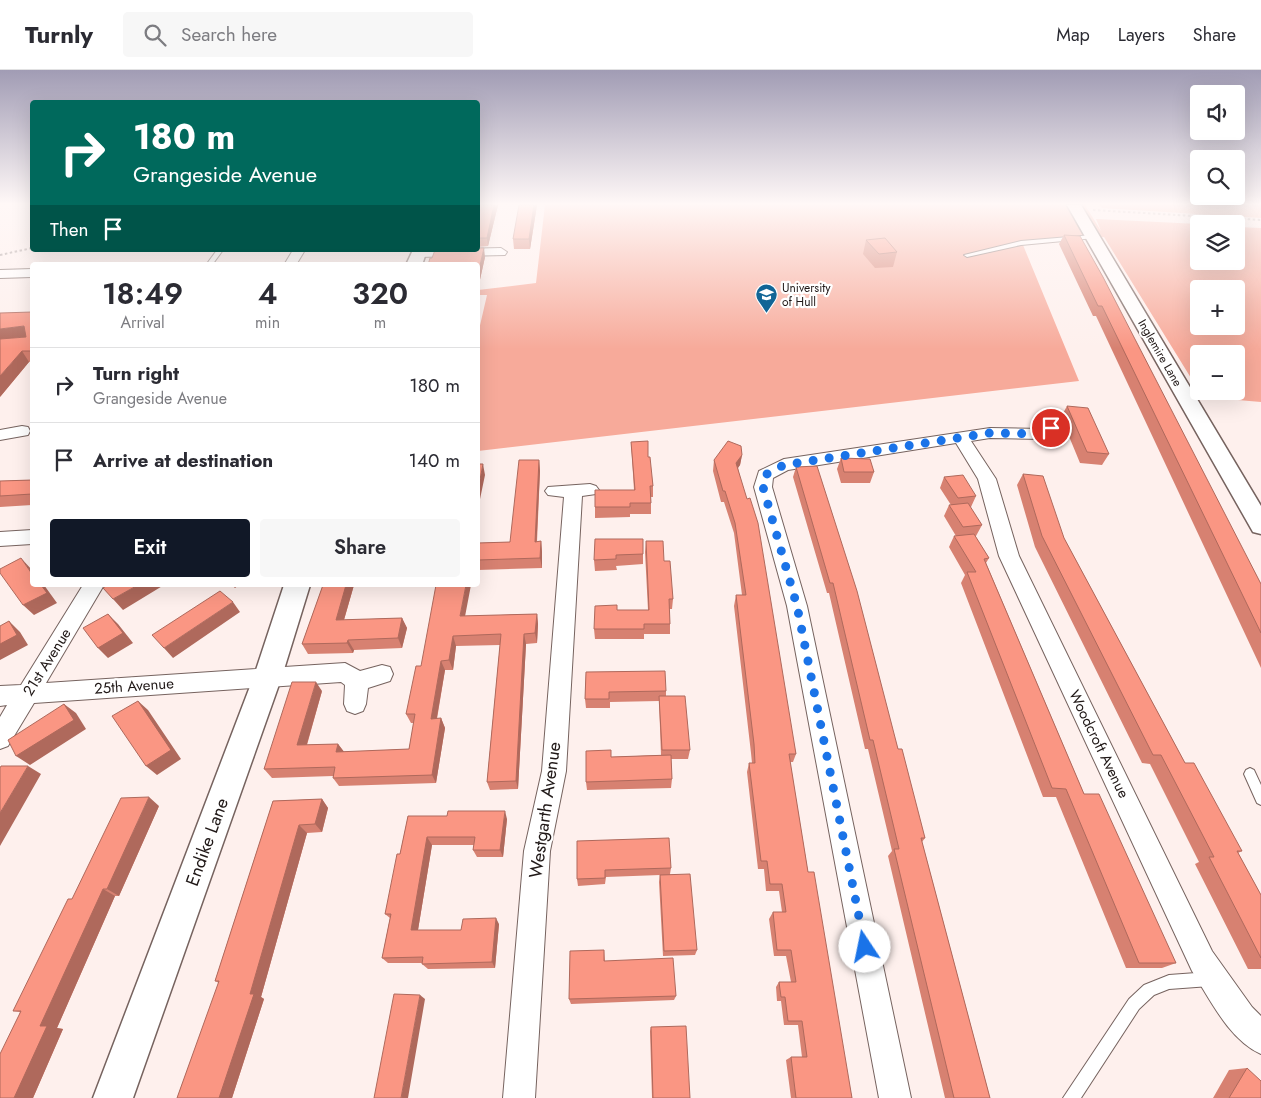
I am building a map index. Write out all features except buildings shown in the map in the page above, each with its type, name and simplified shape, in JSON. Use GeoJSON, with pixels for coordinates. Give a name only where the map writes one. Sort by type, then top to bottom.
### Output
{"type":"FeatureCollection","features":[{"type":"Feature","properties":{"kind":"street"},"geometry":{"type":"LineString","coordinates":[[417,256],[446,253]]}},
{"type":"Feature","properties":{"kind":"street"},"geometry":{"type":"LineString","coordinates":[[498,264],[501,253]]}},
{"type":"Feature","properties":{"kind":"street","name":"Inglemire Lane"},"geometry":{"type":"LineString","coordinates":[[1102,253],[1261,526]]}},
{"type":"Feature","properties":{"kind":"street"},"geometry":{"type":"LineString","coordinates":[[0,274],[30,273]]}},
{"type":"Feature","properties":{"kind":"street"},"geometry":{"type":"LineString","coordinates":[[0,435],[22,431]]}},
{"type":"Feature","properties":{"kind":"street"},"geometry":{"type":"LineString","coordinates":[[895,1098],[797,606],[763,487],[765,475],[784,465],[990,433],[1050,436]]}},
{"type":"Feature","properties":{"kind":"street","name":"Woodcroft Avenue"},"geometry":{"type":"LineString","coordinates":[[962,438],[987,479],[1009,556],[1198,952],[1241,1018],[1261,1038]]}},
{"type":"Feature","properties":{"kind":"street","name":"Westgarth Avenue"},"geometry":{"type":"LineString","coordinates":[[519,1098],[536,851],[554,772],[572,491]]}},
{"type":"Feature","properties":{"kind":"street"},"geometry":{"type":"LineString","coordinates":[[0,538],[30,537]]}},
{"type":"Feature","properties":{"kind":"street","name":"21st Avenue"},"geometry":{"type":"LineString","coordinates":[[0,738],[93,587]]}},
{"type":"Feature","properties":{"kind":"street","name":"Endike Lane"},"geometry":{"type":"LineString","coordinates":[[113,1098],[268,676],[296,587]]}},
{"type":"Feature","properties":{"kind":"street","name":"25th Avenue"},"geometry":{"type":"LineString","coordinates":[[0,696],[345,672],[357,681]]}},
{"type":"Feature","properties":{"kind":"street"},"geometry":{"type":"LineString","coordinates":[[356,704],[357,681],[382,674]]}},
{"type":"Feature","properties":{"kind":"lane"},"geometry":{"type":"LineString","coordinates":[[967,255],[976,253]]}},
{"type":"Feature","properties":{"kind":"lane"},"geometry":{"type":"LineString","coordinates":[[1250,774],[1261,799]]}},
{"type":"Feature","properties":{"kind":"lane"},"geometry":{"type":"LineString","coordinates":[[1071,1098],[1134,1004],[1150,990],[1169,982],[1214,978]]}},
{"type":"Feature","properties":{"kind":"shaded area","name":"University of Hull"},"geometry":{"type":"Polygon","coordinates":[[[539,253],[1026,253],[1079,381],[480,451],[480,325],[487,295],[480,295],[480,290],[536,283],[539,253]]]}},
{"type":"Feature","properties":{"kind":"shaded area","name":"University of Hull"},"geometry":{"type":"Polygon","coordinates":[[[1114,253],[1190,253],[1190,270],[1245,270],[1245,253],[1261,253],[1261,402],[1238,400],[1245,400],[1245,345],[1190,345],[1190,376],[1114,253]]]}},
{"type":"Feature","properties":{"kind":"place","name":"University of Hull"},"geometry":{"type":"Point","coordinates":[766,314]}},
{"type":"Feature","properties":{"kind":"route"},"geometry":{"type":"LineString","coordinates":[[865,947],[797,606],[763,487],[765,475],[784,465],[990,433],[1042,434],[1051,428]]}}]}
